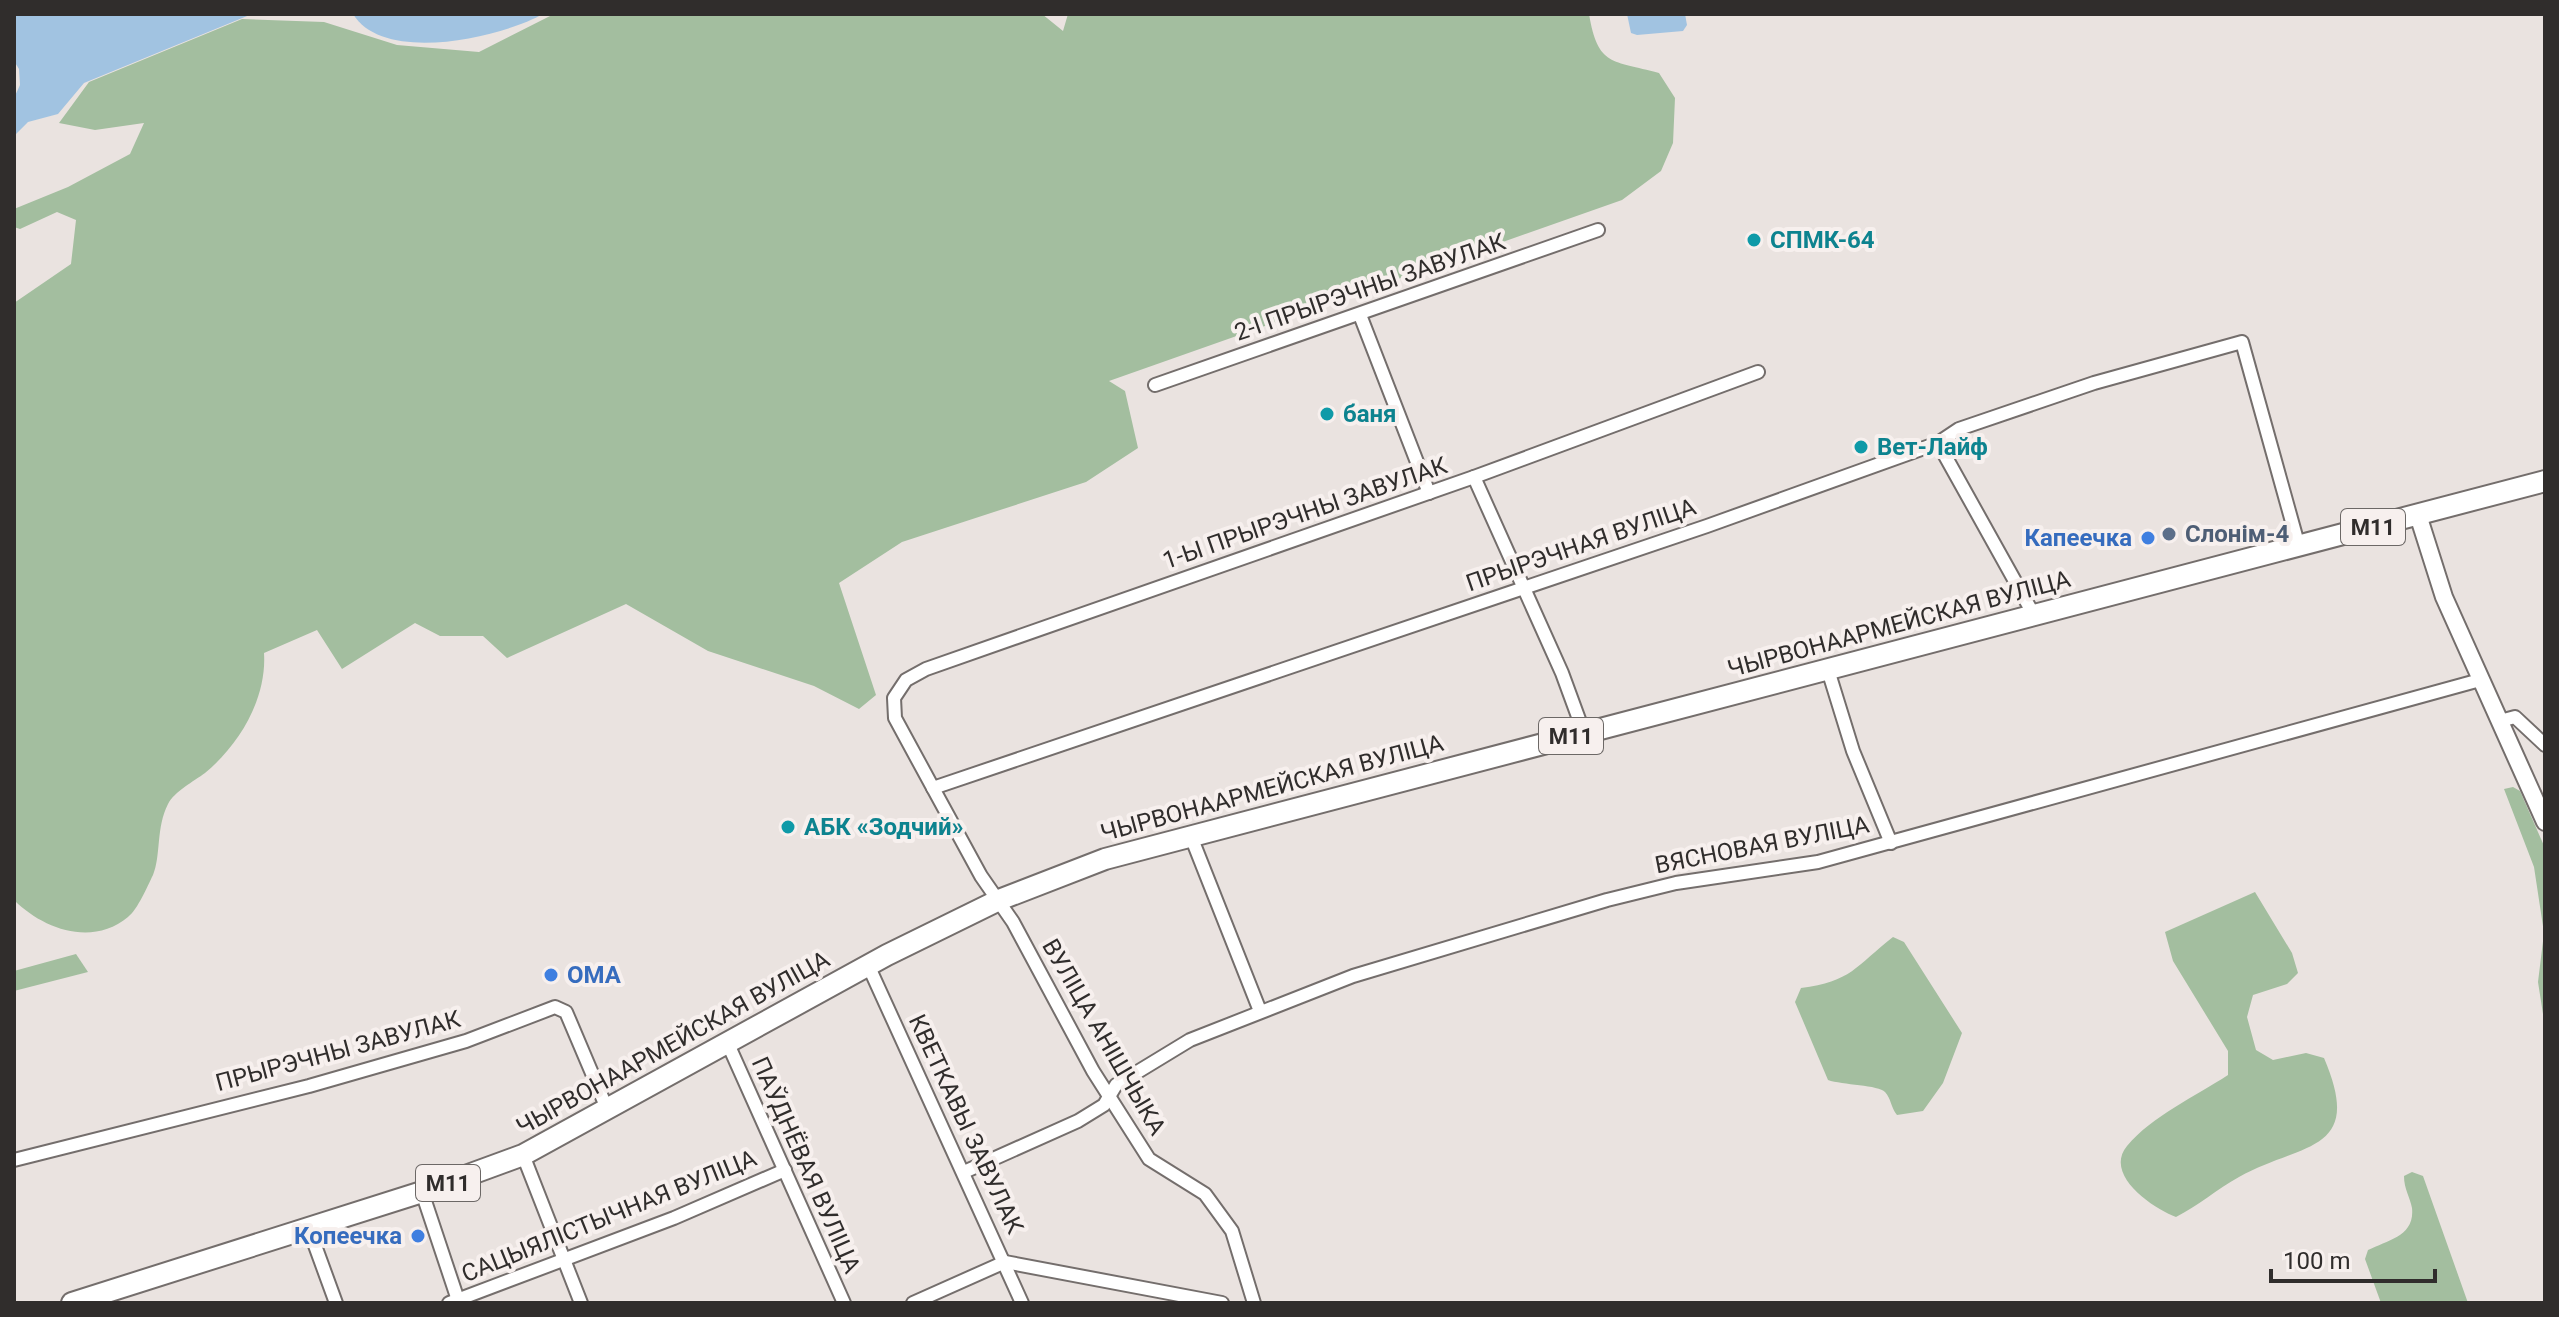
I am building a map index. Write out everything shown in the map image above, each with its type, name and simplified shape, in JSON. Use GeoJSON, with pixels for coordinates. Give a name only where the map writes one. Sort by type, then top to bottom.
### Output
{"type":"FeatureCollection","features":[{"type":"Feature","properties":{"kind":"highway","name":"ЧЫРВОНААРМЕЙСКАЯ ВУЛІЦА"},"geometry":{"type":"LineString","coordinates":[[72,1303],[422,1192],[523,1155],[608,1111],[868,965],[999,900],[1105,859],[1190,834],[2035,617],[2545,481]]}},
{"type":"Feature","properties":{"kind":"street","name":"2-І ПРЫРЭЧНЫ ЗАВУЛАК"},"geometry":{"type":"LineString","coordinates":[[1155,385],[1598,230]]}},
{"type":"Feature","properties":{"kind":"street"},"geometry":{"type":"LineString","coordinates":[[1360,315],[1429,493]]}},
{"type":"Feature","properties":{"kind":"street","name":"ПРЫРЭЧНАЯ ВУЛІЦА"},"geometry":{"type":"LineString","coordinates":[[933,788],[1524,588],[1938,443],[1959,429],[2094,383],[2242,342],[2299,547]]}},
{"type":"Feature","properties":{"kind":"street","name":"1-Ы ПРЫРЭЧНЫ ЗАВУЛАК"},"geometry":{"type":"LineString","coordinates":[[895,718],[894,698],[906,680],[926,669],[1474,477],[1758,372]]}},
{"type":"Feature","properties":{"kind":"street"},"geometry":{"type":"LineString","coordinates":[[1938,443],[2035,617]]}},
{"type":"Feature","properties":{"kind":"street"},"geometry":{"type":"LineString","coordinates":[[1474,477],[1562,673],[1584,733]]}},
{"type":"Feature","properties":{"kind":"street"},"geometry":{"type":"LineString","coordinates":[[2418,515],[2444,597],[2545,822]]}},
{"type":"Feature","properties":{"kind":"street"},"geometry":{"type":"LineString","coordinates":[[1828,670],[1853,751],[1891,843]]}},
{"type":"Feature","properties":{"kind":"street","name":"ВЯСНОВАЯ ВУЛІЦА"},"geometry":{"type":"LineString","coordinates":[[964,1172],[1078,1121],[1104,1105],[1112,1090],[1190,1040],[1260,1011],[1459,942],[1676,883],[1818,862],[2480,680]]}},
{"type":"Feature","properties":{"kind":"street"},"geometry":{"type":"LineString","coordinates":[[2500,721],[2515,717],[2545,745]]}},
{"type":"Feature","properties":{"kind":"street","name":"ВУЛІЦА АНІШЧЫКА"},"geometry":{"type":"LineString","coordinates":[[895,718],[981,876],[999,900],[1112,1090],[1149,1159],[1205,1194],[1232,1231],[1254,1303]]}},
{"type":"Feature","properties":{"kind":"street"},"geometry":{"type":"LineString","coordinates":[[1190,834],[1260,1011]]}},
{"type":"Feature","properties":{"kind":"street","name":"КВЕТКАВЫ ЗАВУЛАК"},"geometry":{"type":"LineString","coordinates":[[868,965],[1022,1303]]}},
{"type":"Feature","properties":{"kind":"street","name":"ПРЫРЭЧНЫ ЗАВУЛАК"},"geometry":{"type":"LineString","coordinates":[[14,1160],[309,1086],[466,1041],[555,1007],[566,1012],[608,1111]]}},
{"type":"Feature","properties":{"kind":"street","name":"ПАЎДНЁВАЯ ВУЛІЦА"},"geometry":{"type":"LineString","coordinates":[[728,1044],[844,1303]]}},
{"type":"Feature","properties":{"kind":"street"},"geometry":{"type":"LineString","coordinates":[[523,1155],[581,1303]]}},
{"type":"Feature","properties":{"kind":"street","name":"САЦЫЯЛІСТЫЧНАЯ ВУЛІЦА"},"geometry":{"type":"LineString","coordinates":[[455,1302],[674,1218],[785,1170]]}},
{"type":"Feature","properties":{"kind":"street"},"geometry":{"type":"LineString","coordinates":[[422,1192],[455,1302]]}},
{"type":"Feature","properties":{"kind":"street"},"geometry":{"type":"LineString","coordinates":[[309,1229],[336,1303]]}},
{"type":"Feature","properties":{"kind":"street"},"geometry":{"type":"LineString","coordinates":[[913,1303],[1005,1262],[1222,1303]]}},
{"type":"Feature","properties":{"kind":"green space"},"geometry":{"type":"Polygon","coordinates":[[[554,14],[1042,14],[1063,31],[1068,14],[1589,14],[1597,44],[1603,53],[1619,63],[1659,73],[1675,98],[1673,143],[1661,171],[1622,200],[1109,381],[1125,391],[1138,448],[1086,482],[902,542],[839,583],[876,695],[859,709],[814,686],[708,651],[626,604],[507,658],[483,636],[440,636],[415,623],[342,669],[317,630],[264,653],[264,670],[256,704],[239,735],[217,762],[179,791],[168,804],[153,875],[132,913],[114,926],[84,932],[68,931],[39,919],[14,900],[14,303],[71,264],[76,220],[57,212],[20,229],[14,227],[14,209],[68,187],[130,154],[144,123],[95,130],[59,123],[89,82],[242,19],[324,22],[397,45],[479,52],[554,14]]]}},
{"type":"Feature","properties":{"kind":"green space"},"geometry":{"type":"Polygon","coordinates":[[[2513,787],[2520,791],[2545,848],[2545,1027],[2538,982],[2544,933],[2534,867],[2504,789],[2513,787]]]}},
{"type":"Feature","properties":{"kind":"green space"},"geometry":{"type":"Polygon","coordinates":[[[2255,892],[2292,953],[2298,973],[2287,984],[2253,995],[2247,1017],[2256,1050],[2273,1060],[2306,1053],[2324,1058],[2335,1089],[2337,1112],[2332,1129],[2320,1140],[2239,1177],[2176,1217],[2144,1199],[2134,1189],[2121,1168],[2121,1157],[2127,1146],[2149,1125],[2228,1075],[2228,1051],[2173,961],[2165,932],[2255,892]]]}},
{"type":"Feature","properties":{"kind":"green space"},"geometry":{"type":"Polygon","coordinates":[[[1893,937],[1904,942],[1962,1033],[1943,1083],[1923,1111],[1897,1115],[1887,1094],[1881,1090],[1828,1080],[1795,1002],[1801,988],[1842,977],[1893,937]]]}},
{"type":"Feature","properties":{"kind":"green space"},"geometry":{"type":"Polygon","coordinates":[[[76,954],[88,972],[14,991],[14,971],[76,954]]]}},
{"type":"Feature","properties":{"kind":"green space"},"geometry":{"type":"Polygon","coordinates":[[[2412,1172],[2423,1176],[2468,1303],[2381,1303],[2365,1259],[2368,1250],[2399,1236],[2409,1225],[2412,1208],[2404,1176],[2412,1172]]]}},
{"type":"Feature","properties":{"kind":"water"},"geometry":{"type":"Polygon","coordinates":[[[252,14],[84,83],[58,114],[28,122],[14,136],[14,98],[20,85],[19,69],[14,61],[14,16],[252,14]]]}},
{"type":"Feature","properties":{"kind":"water"},"geometry":{"type":"Polygon","coordinates":[[[353,14],[543,14],[473,38],[416,42],[390,39],[368,30],[353,14]]]}},
{"type":"Feature","properties":{"kind":"water"},"geometry":{"type":"Polygon","coordinates":[[[1627,14],[1685,14],[1687,25],[1683,31],[1637,35],[1631,33],[1627,14]]]}},
{"type":"Feature","properties":{"kind":"place","name":"СПМК-64"},"geometry":{"type":"Point","coordinates":[1754,240]}},
{"type":"Feature","properties":{"kind":"place","name":"баня"},"geometry":{"type":"Point","coordinates":[1327,414]}},
{"type":"Feature","properties":{"kind":"place","name":"Вет-Лайф"},"geometry":{"type":"Point","coordinates":[1861,447]}},
{"type":"Feature","properties":{"kind":"place","name":"Слонім-4"},"geometry":{"type":"Point","coordinates":[2169,534]}},
{"type":"Feature","properties":{"kind":"place","name":"Капеечка"},"geometry":{"type":"Point","coordinates":[2148,538]}},
{"type":"Feature","properties":{"kind":"place","name":"АБК «Зодчий»"},"geometry":{"type":"Point","coordinates":[788,827]}},
{"type":"Feature","properties":{"kind":"place","name":"ОМА"},"geometry":{"type":"Point","coordinates":[551,975]}},
{"type":"Feature","properties":{"kind":"place","name":"Копеечка"},"geometry":{"type":"Point","coordinates":[418,1236]}}]}
